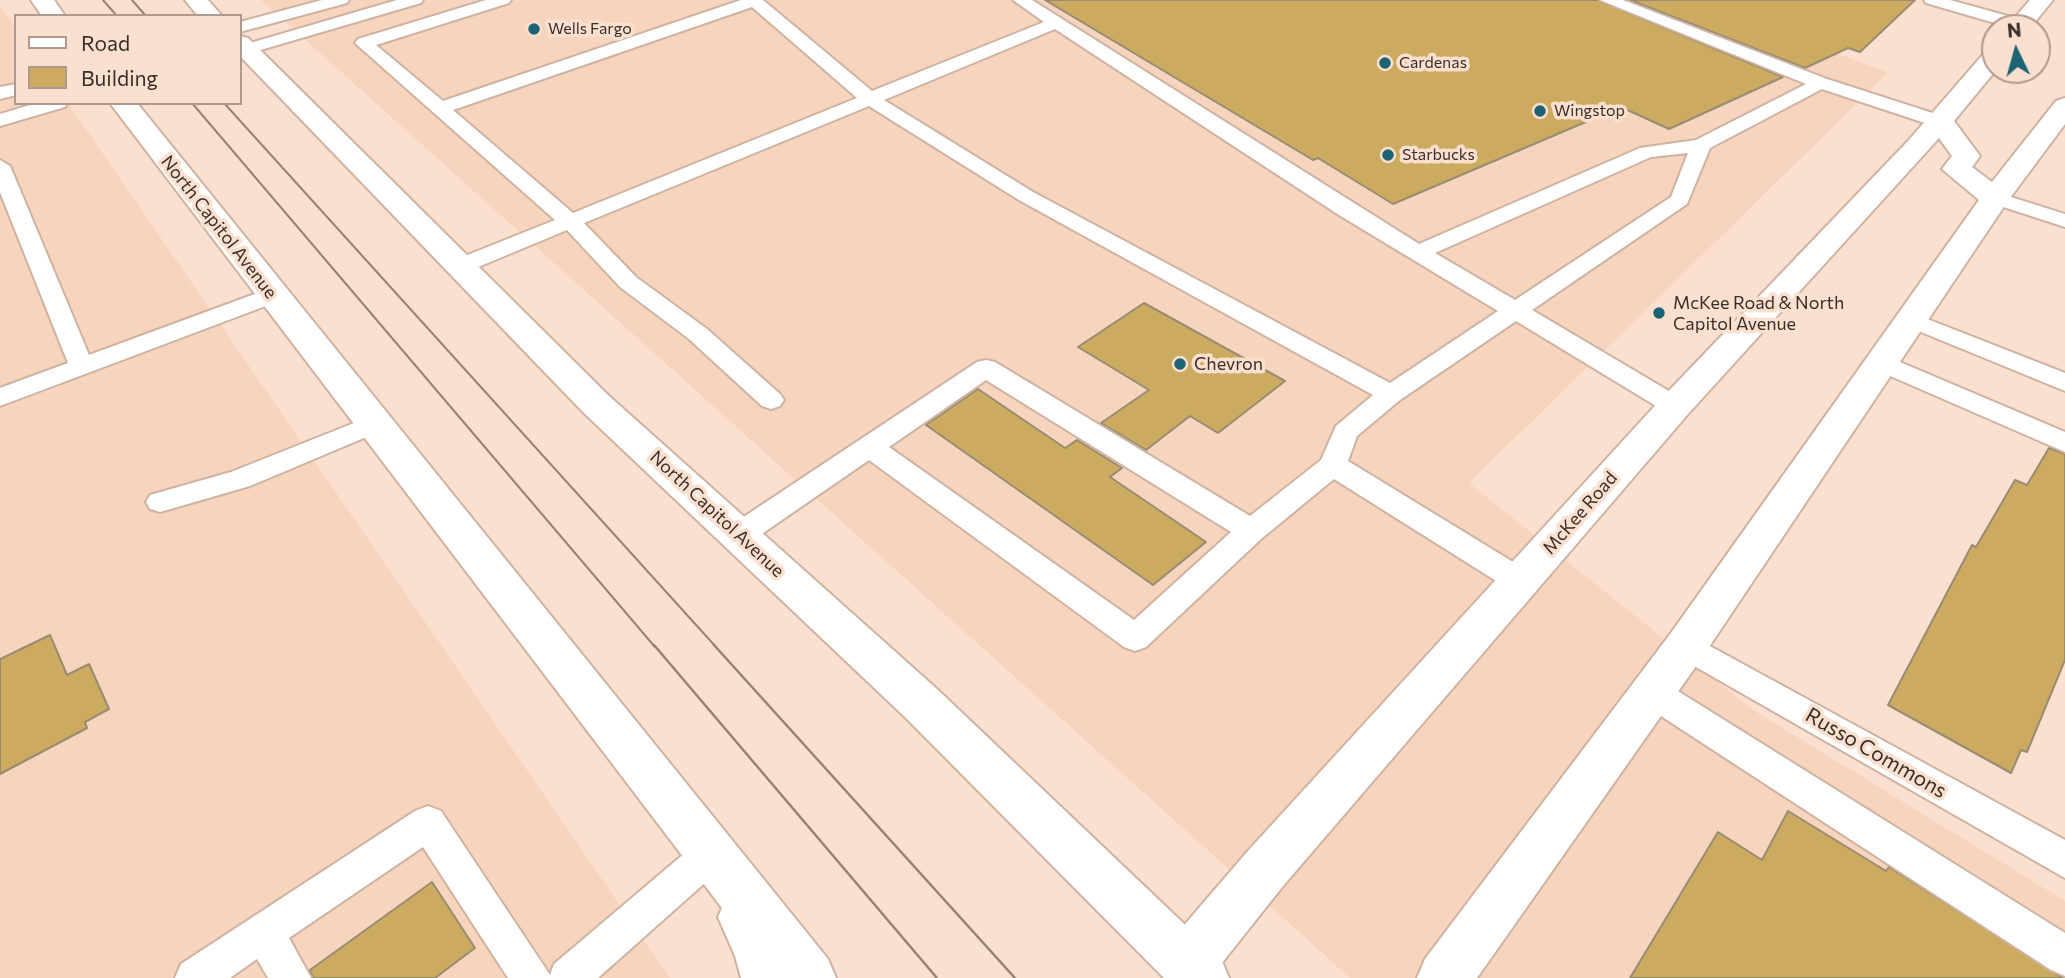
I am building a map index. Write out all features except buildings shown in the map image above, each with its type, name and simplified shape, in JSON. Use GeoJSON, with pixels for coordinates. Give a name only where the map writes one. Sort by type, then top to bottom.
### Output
{"type":"FeatureCollection","features":[{"type":"Feature","properties":{"kind":"main road"},"geometry":{"type":"LineString","coordinates":[[41,0],[52,14]]}},
{"type":"Feature","properties":{"kind":"main road"},"geometry":{"type":"LineString","coordinates":[[196,0],[209,14]]}},
{"type":"Feature","properties":{"kind":"main road","name":"North Capitol Avenue"},"geometry":{"type":"LineString","coordinates":[[242,43],[463,265],[596,404],[740,534],[1091,866],[1187,973]]}},
{"type":"Feature","properties":{"kind":"main road","name":"McKee Road"},"geometry":{"type":"LineString","coordinates":[[1187,973],[1265,869],[1675,406],[1941,122],[1981,72]]}},
{"type":"Feature","properties":{"kind":"main road","name":"North Capitol Avenue"},"geometry":{"type":"LineString","coordinates":[[125,105],[271,296],[808,978]]}},
{"type":"Feature","properties":{"kind":"main road"},"geometry":{"type":"LineString","coordinates":[[1444,978],[1653,693],[1995,198],[2065,106]]}},
{"type":"Feature","properties":{"kind":"main road"},"geometry":{"type":"LineString","coordinates":[[1941,122],[1966,156],[1956,169],[1995,198]]}},
{"type":"Feature","properties":{"kind":"main road"},"geometry":{"type":"LineString","coordinates":[[712,853],[761,950],[768,978]]}},
{"type":"Feature","properties":{"kind":"lane"},"geometry":{"type":"LineString","coordinates":[[242,42],[341,0]]}},
{"type":"Feature","properties":{"kind":"lane"},"geometry":{"type":"LineString","coordinates":[[242,42],[415,0]]}},
{"type":"Feature","properties":{"kind":"lane"},"geometry":{"type":"LineString","coordinates":[[503,0],[364,43],[571,222],[628,282],[698,334],[771,400]]}},
{"type":"Feature","properties":{"kind":"lane"},"geometry":{"type":"LineString","coordinates":[[441,108],[703,11],[754,0],[870,99],[1026,196],[1391,394]]}},
{"type":"Feature","properties":{"kind":"lane"},"geometry":{"type":"LineString","coordinates":[[1021,0],[1418,253],[1675,406]]}},
{"type":"Feature","properties":{"kind":"lane"},"geometry":{"type":"LineString","coordinates":[[1608,0],[1821,83],[1941,122]]}},
{"type":"Feature","properties":{"kind":"lane"},"geometry":{"type":"LineString","coordinates":[[1932,0],[2016,14]]}},
{"type":"Feature","properties":{"kind":"lane"},"geometry":{"type":"LineString","coordinates":[[1983,0],[2022,14]]}},
{"type":"Feature","properties":{"kind":"lane"},"geometry":{"type":"LineString","coordinates":[[463,265],[1056,23]]}},
{"type":"Feature","properties":{"kind":"lane"},"geometry":{"type":"LineString","coordinates":[[1418,253],[1647,152],[1701,145],[1821,83]]}},
{"type":"Feature","properties":{"kind":"lane"},"geometry":{"type":"LineString","coordinates":[[0,120],[51,105]]}},
{"type":"Feature","properties":{"kind":"lane"},"geometry":{"type":"LineString","coordinates":[[870,447],[1135,638],[1251,531],[1333,465],[1345,432],[1391,394],[1680,200],[1701,145]]}},
{"type":"Feature","properties":{"kind":"lane"},"geometry":{"type":"LineString","coordinates":[[0,166],[82,367]]}},
{"type":"Feature","properties":{"kind":"lane"},"geometry":{"type":"LineString","coordinates":[[1995,198],[2065,221]]}},
{"type":"Feature","properties":{"kind":"lane"},"geometry":{"type":"LineString","coordinates":[[0,397],[271,296]]}},
{"type":"Feature","properties":{"kind":"lane"},"geometry":{"type":"LineString","coordinates":[[1912,320],[2065,383]]}},
{"type":"Feature","properties":{"kind":"lane"},"geometry":{"type":"LineString","coordinates":[[1881,362],[2065,443]]}},
{"type":"Feature","properties":{"kind":"lane"},"geometry":{"type":"LineString","coordinates":[[740,534],[986,368],[1251,531]]}},
{"type":"Feature","properties":{"kind":"lane"},"geometry":{"type":"LineString","coordinates":[[159,502],[240,479],[373,424]]}},
{"type":"Feature","properties":{"kind":"lane"},"geometry":{"type":"LineString","coordinates":[[1333,465],[1520,581]]}},
{"type":"Feature","properties":{"kind":"lane","name":"Russo Commons"},"geometry":{"type":"LineString","coordinates":[[1686,646],[2065,860]]}},
{"type":"Feature","properties":{"kind":"lane"},"geometry":{"type":"LineString","coordinates":[[1653,693],[2065,956]]}},
{"type":"Feature","properties":{"kind":"lane"},"geometry":{"type":"LineString","coordinates":[[195,978],[428,823],[531,978]]}},
{"type":"Feature","properties":{"kind":"lane"},"geometry":{"type":"LineString","coordinates":[[568,978],[712,853]]}},
{"type":"Feature","properties":{"kind":"lane"},"geometry":{"type":"LineString","coordinates":[[263,933],[291,978]]}},
{"type":"Feature","properties":{"kind":"shaded area"},"geometry":{"type":"Polygon","coordinates":[[[261,0],[1697,0],[1888,73],[1469,483],[1753,710],[2065,901],[2065,978],[1350,978],[261,0]]]}},
{"type":"Feature","properties":{"kind":"shaded area"},"geometry":{"type":"Polygon","coordinates":[[[0,5],[14,25],[14,105],[69,105],[670,978],[0,978],[0,5]]]}},
{"type":"Feature","properties":{"kind":"tram line"},"geometry":{"type":"LineString","coordinates":[[103,0],[115,14]]}},
{"type":"Feature","properties":{"kind":"tram line"},"geometry":{"type":"LineString","coordinates":[[132,0],[144,14]]}},
{"type":"Feature","properties":{"kind":"tram line"},"geometry":{"type":"LineString","coordinates":[[194,105],[655,647]]}},
{"type":"Feature","properties":{"kind":"tram line"},"geometry":{"type":"LineString","coordinates":[[226,105],[716,647]]}},
{"type":"Feature","properties":{"kind":"tram line"},"geometry":{"type":"LineString","coordinates":[[654,645],[937,978]]}},
{"type":"Feature","properties":{"kind":"tram line"},"geometry":{"type":"LineString","coordinates":[[714,645],[1015,978]]}},
{"type":"Feature","properties":{"kind":"place","name":"Wells Fargo"},"geometry":{"type":"Point","coordinates":[534,29]}},
{"type":"Feature","properties":{"kind":"place","name":"Cardenas"},"geometry":{"type":"Point","coordinates":[1385,63]}},
{"type":"Feature","properties":{"kind":"place","name":"Wingstop"},"geometry":{"type":"Point","coordinates":[1540,111]}},
{"type":"Feature","properties":{"kind":"place","name":"Starbucks"},"geometry":{"type":"Point","coordinates":[1388,155]}},
{"type":"Feature","properties":{"kind":"place","name":"McKee Road & North Capitol Avenue"},"geometry":{"type":"Point","coordinates":[1659,313]}},
{"type":"Feature","properties":{"kind":"place","name":"Chevron"},"geometry":{"type":"Point","coordinates":[1180,364]}}]}
